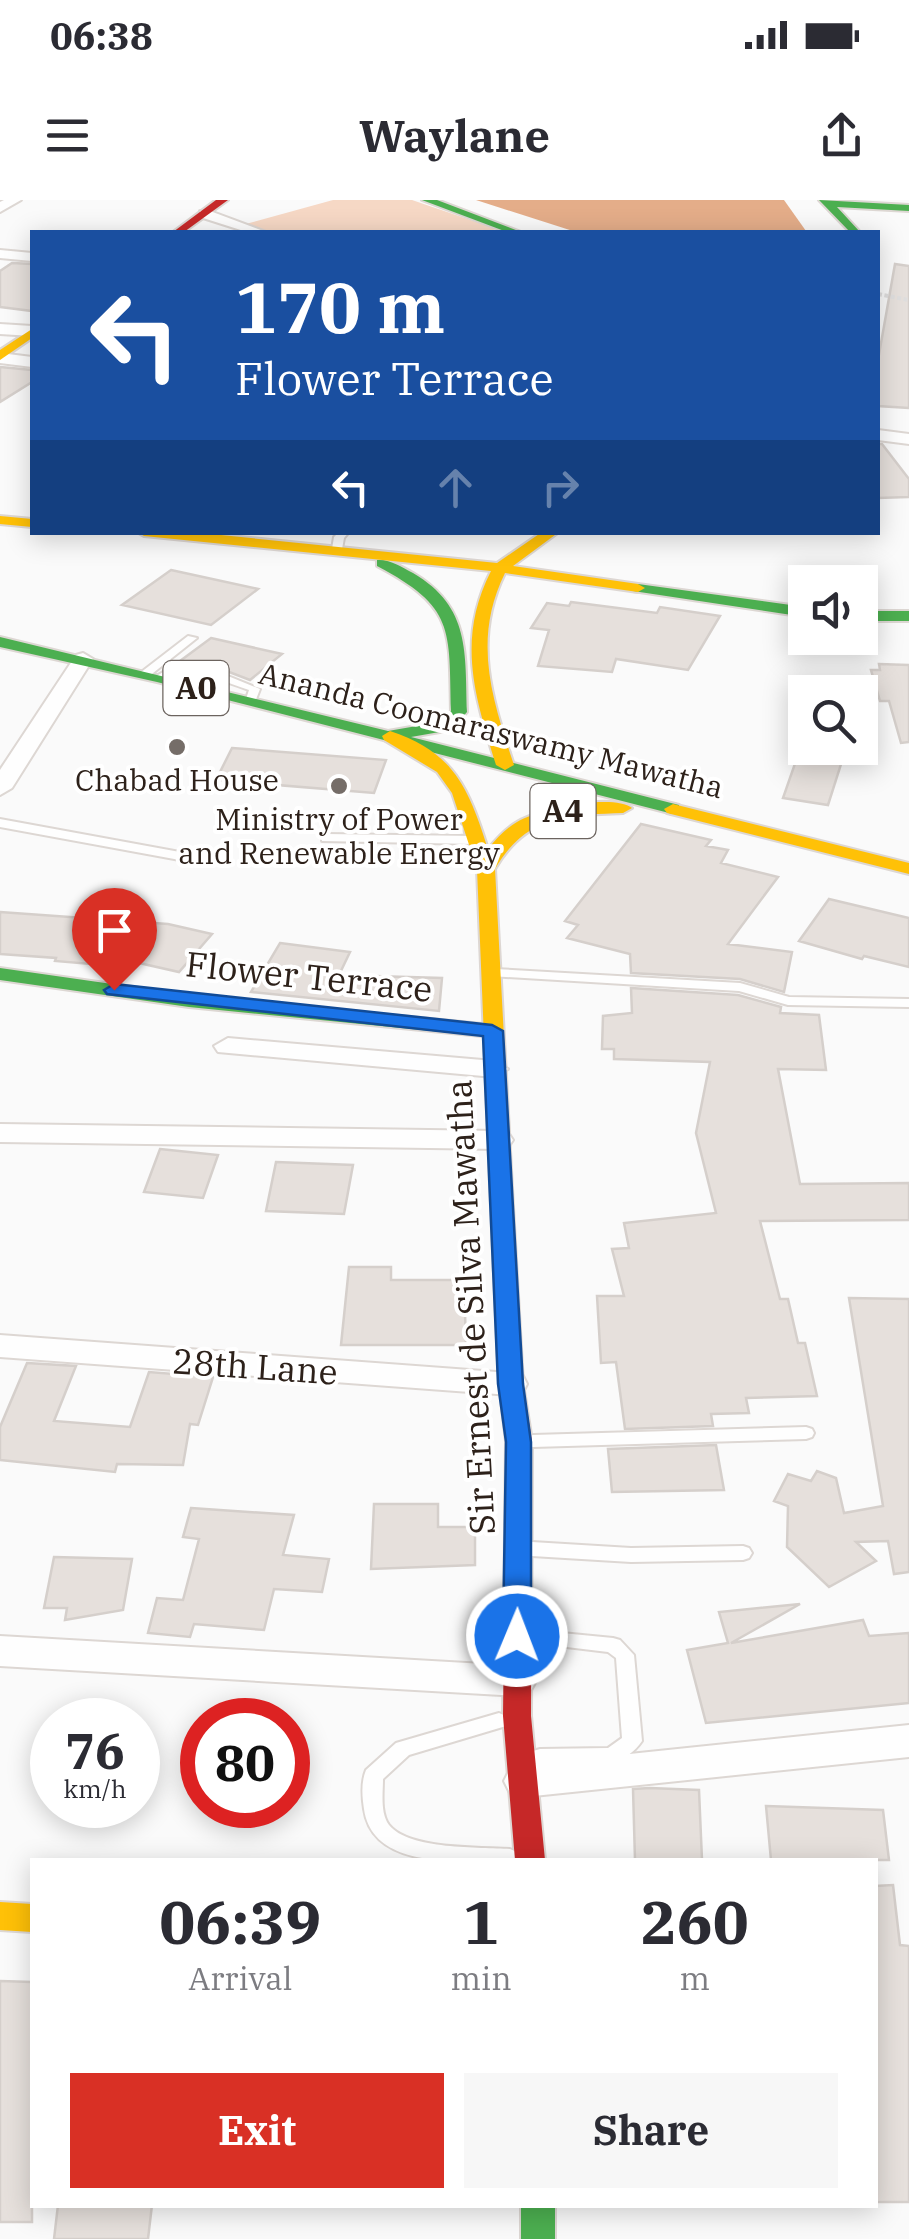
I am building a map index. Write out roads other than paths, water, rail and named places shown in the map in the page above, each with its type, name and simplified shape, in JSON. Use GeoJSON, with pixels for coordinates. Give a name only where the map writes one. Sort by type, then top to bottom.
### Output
{"type":"FeatureCollection","features":[{"type":"Feature","properties":{"kind":"main road"},"geometry":{"type":"LineString","coordinates":[[427,200],[510,230]]}},
{"type":"Feature","properties":{"kind":"main road"},"geometry":{"type":"LineString","coordinates":[[831,201],[909,206]]}},
{"type":"Feature","properties":{"kind":"main road"},"geometry":{"type":"LineString","coordinates":[[831,201],[854,230]]}},
{"type":"Feature","properties":{"kind":"main road"},"geometry":{"type":"LineString","coordinates":[[181,230],[214,207]]}},
{"type":"Feature","properties":{"kind":"main road"},"geometry":{"type":"LineString","coordinates":[[0,357],[30,334]]}},
{"type":"Feature","properties":{"kind":"main road"},"geometry":{"type":"LineString","coordinates":[[0,520],[30,523]]}},
{"type":"Feature","properties":{"kind":"main road"},"geometry":{"type":"LineString","coordinates":[[194,535],[344,544],[788,610]]}},
{"type":"Feature","properties":{"kind":"main road"},"geometry":{"type":"LineString","coordinates":[[500,568],[548,535]]}},
{"type":"Feature","properties":{"kind":"main road"},"geometry":{"type":"LineString","coordinates":[[344,544],[440,593],[454,621],[459,712],[445,726],[390,736]]}},
{"type":"Feature","properties":{"kind":"main road","name":"A4"},"geometry":{"type":"LineString","coordinates":[[500,568],[486,596],[480,673],[481,690],[505,765]]}},
{"type":"Feature","properties":{"kind":"main road"},"geometry":{"type":"LineString","coordinates":[[878,616],[909,616]]}},
{"type":"Feature","properties":{"kind":"main road","name":"Ananda Coomaraswamy Mawatha"},"geometry":{"type":"LineString","coordinates":[[0,642],[83,659],[909,869]]}},
{"type":"Feature","properties":{"kind":"main road","name":"Sir Ernest de Silva Mawatha"},"geometry":{"type":"LineString","coordinates":[[390,736],[443,768],[464,798],[486,870],[511,1384],[519,1442],[517,1699],[530,1858]]}},
{"type":"Feature","properties":{"kind":"main road","name":"A4"},"geometry":{"type":"LineString","coordinates":[[486,870],[500,842],[523,825],[557,812],[666,805]]}},
{"type":"Feature","properties":{"kind":"main road","name":"Flower Terrace"},"geometry":{"type":"LineString","coordinates":[[0,974],[190,1001],[492,1031]]}},
{"type":"Feature","properties":{"kind":"main road"},"geometry":{"type":"LineString","coordinates":[[0,1916],[30,1918]]}},
{"type":"Feature","properties":{"kind":"main road"},"geometry":{"type":"LineString","coordinates":[[538,2208],[538,2239]]}},
{"type":"Feature","properties":{"kind":"street"},"geometry":{"type":"LineString","coordinates":[[0,208],[14,200]]}},
{"type":"Feature","properties":{"kind":"street"},"geometry":{"type":"LineString","coordinates":[[214,207],[255,230]]}},
{"type":"Feature","properties":{"kind":"street"},"geometry":{"type":"LineString","coordinates":[[0,254],[30,257]]}},
{"type":"Feature","properties":{"kind":"street"},"geometry":{"type":"LineString","coordinates":[[0,329],[30,332]]}},
{"type":"Feature","properties":{"kind":"street"},"geometry":{"type":"LineString","coordinates":[[0,357],[30,362]]}},
{"type":"Feature","properties":{"kind":"street"},"geometry":{"type":"LineString","coordinates":[[880,435],[909,440]]}},
{"type":"Feature","properties":{"kind":"street"},"geometry":{"type":"LineString","coordinates":[[0,788],[83,659]]}},
{"type":"Feature","properties":{"kind":"street"},"geometry":{"type":"LineString","coordinates":[[228,1046],[494,1069]]}},
{"type":"Feature","properties":{"kind":"street"},"geometry":{"type":"LineString","coordinates":[[0,1134],[499,1140]]}},
{"type":"Feature","properties":{"kind":"street","name":"28th Lane"},"geometry":{"type":"LineString","coordinates":[[0,1346],[511,1384]]}},
{"type":"Feature","properties":{"kind":"street"},"geometry":{"type":"LineString","coordinates":[[0,1651],[517,1699]]}},
{"type":"Feature","properties":{"kind":"street"},"geometry":{"type":"LineString","coordinates":[[523,1770],[909,1741]]}},
{"type":"Feature","properties":{"kind":"lane"},"geometry":{"type":"LineString","coordinates":[[151,676],[192,638]]}},
{"type":"Feature","properties":{"kind":"lane"},"geometry":{"type":"LineString","coordinates":[[0,823],[207,861]]}},
{"type":"Feature","properties":{"kind":"lane"},"geometry":{"type":"LineString","coordinates":[[326,838],[478,840]]}},
{"type":"Feature","properties":{"kind":"lane"},"geometry":{"type":"LineString","coordinates":[[490,973],[740,987],[788,1001],[909,1003]]}},
{"type":"Feature","properties":{"kind":"lane"},"geometry":{"type":"LineString","coordinates":[[519,1442],[806,1433]]}},
{"type":"Feature","properties":{"kind":"lane"},"geometry":{"type":"LineString","coordinates":[[518,1548],[631,1554],[742,1553]]}},
{"type":"Feature","properties":{"kind":"lane"},"geometry":{"type":"LineString","coordinates":[[517,1636],[612,1646],[625,1655],[632,1706],[632,1742],[612,1756],[523,1770]]}},
{"type":"Feature","properties":{"kind":"lane"},"geometry":{"type":"LineString","coordinates":[[510,1858],[408,1848],[381,1831],[373,1805],[373,1776],[403,1749],[517,1699]]}},
{"type":"Feature","properties":{"kind":"place","name":"Chabad House"},"geometry":{"type":"Point","coordinates":[177,747]}},
{"type":"Feature","properties":{"kind":"place","name":"Ministry of Power and Renewable Energy"},"geometry":{"type":"Point","coordinates":[339,786]}}]}
